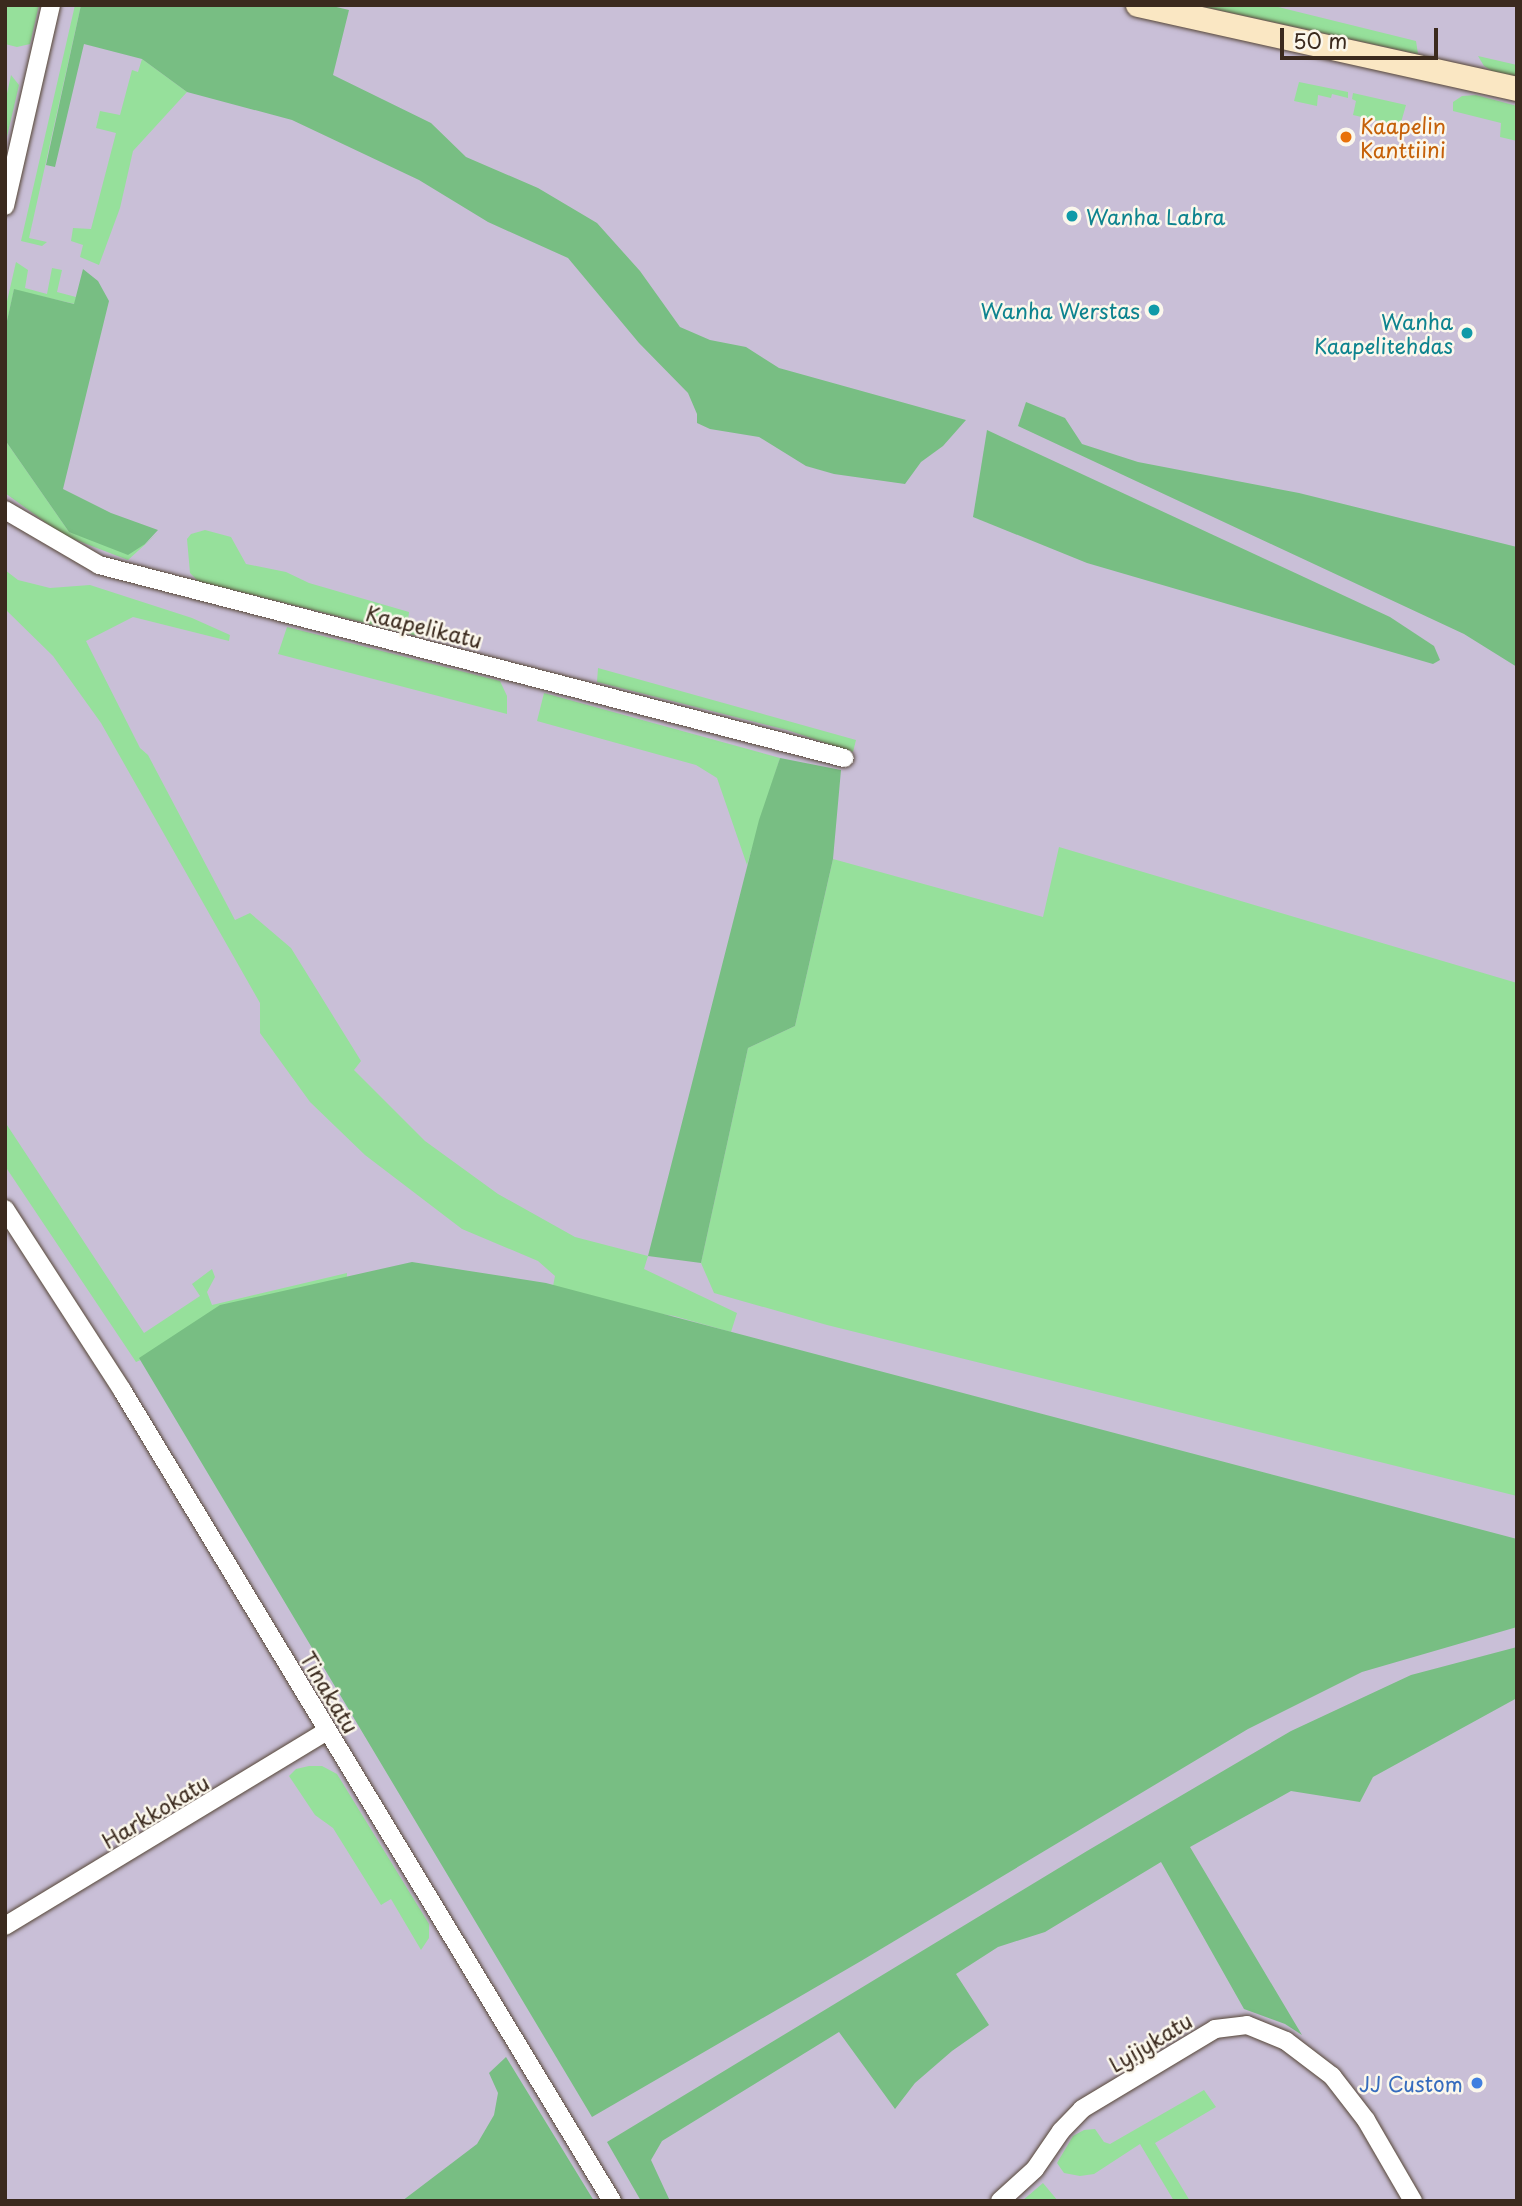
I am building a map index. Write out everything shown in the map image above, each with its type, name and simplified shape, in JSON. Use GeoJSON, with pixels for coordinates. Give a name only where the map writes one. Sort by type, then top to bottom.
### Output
{"type":"FeatureCollection","features":[{"type":"Feature","properties":{"kind":"street"},"geometry":{"type":"LineString","coordinates":[[5,206],[51,5]]}},
{"type":"Feature","properties":{"kind":"street"},"geometry":{"type":"LineString","coordinates":[[1138,5],[1517,89]]}},
{"type":"Feature","properties":{"kind":"street","name":"Kaapelikatu"},"geometry":{"type":"LineString","coordinates":[[5,510],[99,565],[844,758]]}},
{"type":"Feature","properties":{"kind":"street","name":"Tinakatu"},"geometry":{"type":"LineString","coordinates":[[5,1209],[116,1380],[612,2201]]}},
{"type":"Feature","properties":{"kind":"street","name":"Harkkokatu"},"geometry":{"type":"LineString","coordinates":[[5,1926],[327,1731]]}},
{"type":"Feature","properties":{"kind":"street","name":"Lyijykatu"},"geometry":{"type":"LineString","coordinates":[[1000,2201],[1035,2169],[1061,2131],[1082,2109],[1215,2029],[1247,2025],[1286,2040],[1332,2076],[1366,2120],[1413,2201]]}},
{"type":"Feature","properties":{"kind":"shaded area"},"geometry":{"type":"Polygon","coordinates":[[[5,5],[1517,5],[1517,2201],[5,2201],[5,5]]]}},
{"type":"Feature","properties":{"kind":"green space"},"geometry":{"type":"Polygon","coordinates":[[[5,5],[39,5],[30,44],[17,47],[5,44],[5,5]]]}},
{"type":"Feature","properties":{"kind":"green space"},"geometry":{"type":"Polygon","coordinates":[[[75,5],[81,5],[29,238],[47,242],[42,246],[21,241],[75,5]]]}},
{"type":"Feature","properties":{"kind":"green space"},"geometry":{"type":"Polygon","coordinates":[[[81,5],[328,5],[349,10],[333,75],[431,123],[466,157],[538,188],[597,223],[640,271],[680,327],[710,340],[746,347],[779,368],[966,420],[943,446],[921,462],[905,484],[834,474],[806,466],[759,437],[710,429],[697,423],[697,414],[688,393],[639,343],[568,258],[488,222],[419,180],[292,120],[187,92],[142,59],[84,44],[55,167],[46,165],[81,5]]]}},
{"type":"Feature","properties":{"kind":"green space"},"geometry":{"type":"Polygon","coordinates":[[[1196,5],[1270,5],[1416,41],[1418,54],[1196,5]]]}},
{"type":"Feature","properties":{"kind":"green space"},"geometry":{"type":"Polygon","coordinates":[[[1478,56],[1517,65],[1517,76],[1492,71],[1484,66],[1478,56]]]}},
{"type":"Feature","properties":{"kind":"green space"},"geometry":{"type":"Polygon","coordinates":[[[142,59],[187,92],[133,151],[120,208],[99,265],[80,257],[83,245],[71,241],[73,228],[91,229],[116,133],[96,128],[100,111],[120,115],[132,70],[138,72],[142,59]]]}},
{"type":"Feature","properties":{"kind":"green space"},"geometry":{"type":"Polygon","coordinates":[[[11,75],[19,85],[6,141],[5,103],[11,75]]]}},
{"type":"Feature","properties":{"kind":"green space"},"geometry":{"type":"Polygon","coordinates":[[[1299,82],[1348,92],[1348,98],[1332,94],[1331,98],[1318,95],[1317,106],[1294,101],[1299,82]]]}},
{"type":"Feature","properties":{"kind":"green space"},"geometry":{"type":"Polygon","coordinates":[[[1353,93],[1406,105],[1400,126],[1353,115],[1356,101],[1352,99],[1353,93]]]}},
{"type":"Feature","properties":{"kind":"green space"},"geometry":{"type":"Polygon","coordinates":[[[1476,95],[1517,106],[1517,141],[1500,137],[1501,123],[1453,111],[1453,102],[1462,96],[1476,95]]]}},
{"type":"Feature","properties":{"kind":"green space"},"geometry":{"type":"Polygon","coordinates":[[[16,262],[28,270],[25,288],[47,294],[52,268],[62,270],[57,292],[76,297],[75,304],[14,290],[5,330],[5,310],[16,262]]]}},
{"type":"Feature","properties":{"kind":"green space"},"geometry":{"type":"Polygon","coordinates":[[[83,269],[98,281],[109,301],[63,489],[111,513],[158,530],[145,544],[128,555],[69,532],[5,440],[5,330],[14,289],[74,304],[83,269]]]}},
{"type":"Feature","properties":{"kind":"green space"},"geometry":{"type":"Polygon","coordinates":[[[1026,402],[1065,418],[1082,444],[1138,462],[1299,493],[1517,547],[1517,667],[1464,634],[1018,426],[1026,402]]]}},
{"type":"Feature","properties":{"kind":"green space"},"geometry":{"type":"Polygon","coordinates":[[[987,430],[1390,617],[1434,646],[1440,660],[1433,664],[1087,563],[973,517],[987,430]]]}},
{"type":"Feature","properties":{"kind":"green space"},"geometry":{"type":"Polygon","coordinates":[[[5,440],[69,532],[145,544],[160,531],[128,560],[63,535],[5,493],[5,440]]]}},
{"type":"Feature","properties":{"kind":"green space"},"geometry":{"type":"Polygon","coordinates":[[[205,530],[231,537],[246,564],[286,572],[309,583],[409,612],[408,621],[417,636],[198,581],[190,573],[187,539],[191,534],[205,530]]]}},
{"type":"Feature","properties":{"kind":"green space"},"geometry":{"type":"Polygon","coordinates":[[[5,570],[18,580],[50,588],[90,585],[192,618],[230,635],[229,641],[133,617],[86,641],[140,748],[148,755],[235,920],[250,913],[291,948],[361,1061],[354,1070],[425,1141],[498,1194],[575,1237],[648,1256],[644,1269],[737,1313],[731,1332],[674,1316],[604,1305],[550,1301],[555,1276],[538,1261],[462,1229],[365,1155],[310,1102],[260,1033],[260,1003],[101,723],[53,656],[5,609],[5,570]]]}},
{"type":"Feature","properties":{"kind":"green space"},"geometry":{"type":"Polygon","coordinates":[[[287,627],[500,681],[507,696],[507,714],[278,654],[287,627]]]}},
{"type":"Feature","properties":{"kind":"green space"},"geometry":{"type":"Polygon","coordinates":[[[598,668],[856,740],[853,752],[787,730],[597,682],[598,668]]]}},
{"type":"Feature","properties":{"kind":"green space"},"geometry":{"type":"Polygon","coordinates":[[[544,693],[780,758],[747,865],[717,778],[696,765],[537,721],[544,693]]]}},
{"type":"Feature","properties":{"kind":"green space"},"geometry":{"type":"Polygon","coordinates":[[[780,758],[841,770],[833,859],[795,1026],[748,1048],[701,1263],[648,1256],[759,820],[780,758]]]}},
{"type":"Feature","properties":{"kind":"green space"},"geometry":{"type":"Polygon","coordinates":[[[1059,847],[1517,983],[1517,1496],[827,1325],[714,1293],[701,1263],[748,1048],[795,1026],[833,859],[1043,917],[1059,847]]]}},
{"type":"Feature","properties":{"kind":"green space"},"geometry":{"type":"Polygon","coordinates":[[[5,1122],[144,1333],[200,1296],[192,1284],[212,1269],[215,1277],[207,1292],[212,1305],[347,1273],[346,1290],[255,1312],[136,1362],[5,1166],[5,1122]]]}},
{"type":"Feature","properties":{"kind":"green space"},"geometry":{"type":"Polygon","coordinates":[[[412,1262],[546,1283],[1517,1539],[1517,1627],[1362,1672],[1248,1729],[861,1961],[592,2117],[139,1358],[220,1305],[412,1262]]]}},
{"type":"Feature","properties":{"kind":"green space"},"geometry":{"type":"Polygon","coordinates":[[[1517,1647],[1517,1698],[1373,1777],[1360,1802],[1291,1791],[1190,1847],[1302,2035],[1285,2024],[1244,2009],[1161,1862],[1045,1932],[998,1947],[956,1974],[989,2025],[952,2051],[915,2083],[895,2109],[839,2032],[662,2141],[651,2160],[670,2201],[641,2201],[607,2142],[1087,1851],[1291,1731],[1411,1675],[1517,1647]]]}},
{"type":"Feature","properties":{"kind":"green space"},"geometry":{"type":"Polygon","coordinates":[[[322,1766],[337,1774],[429,1924],[429,1938],[421,1950],[391,1899],[381,1905],[333,1828],[315,1815],[289,1776],[296,1769],[322,1766]]]}},
{"type":"Feature","properties":{"kind":"green space"},"geometry":{"type":"Polygon","coordinates":[[[506,2057],[594,2201],[402,2201],[477,2144],[494,2115],[498,2093],[489,2073],[506,2057]]]}},
{"type":"Feature","properties":{"kind":"green space"},"geometry":{"type":"Polygon","coordinates":[[[1204,2090],[1216,2107],[1155,2143],[1190,2201],[1174,2201],[1140,2144],[1094,2174],[1080,2176],[1064,2173],[1057,2163],[1073,2136],[1084,2130],[1095,2129],[1104,2142],[1110,2144],[1204,2090]]]}},
{"type":"Feature","properties":{"kind":"green space"},"geometry":{"type":"Polygon","coordinates":[[[1043,2183],[1058,2201],[1022,2201],[1043,2183]]]}},
{"type":"Feature","properties":{"kind":"place","name":"Kaapelin Kanttiini"},"geometry":{"type":"Point","coordinates":[1346,137]}},
{"type":"Feature","properties":{"kind":"place","name":"Wanha Labra"},"geometry":{"type":"Point","coordinates":[1072,216]}},
{"type":"Feature","properties":{"kind":"place","name":"Wanha Werstas"},"geometry":{"type":"Point","coordinates":[1154,310]}},
{"type":"Feature","properties":{"kind":"place","name":"Wanha Kaapelitehdas"},"geometry":{"type":"Point","coordinates":[1467,333]}},
{"type":"Feature","properties":{"kind":"place","name":"JJ Custom"},"geometry":{"type":"Point","coordinates":[1477,2083]}}]}
